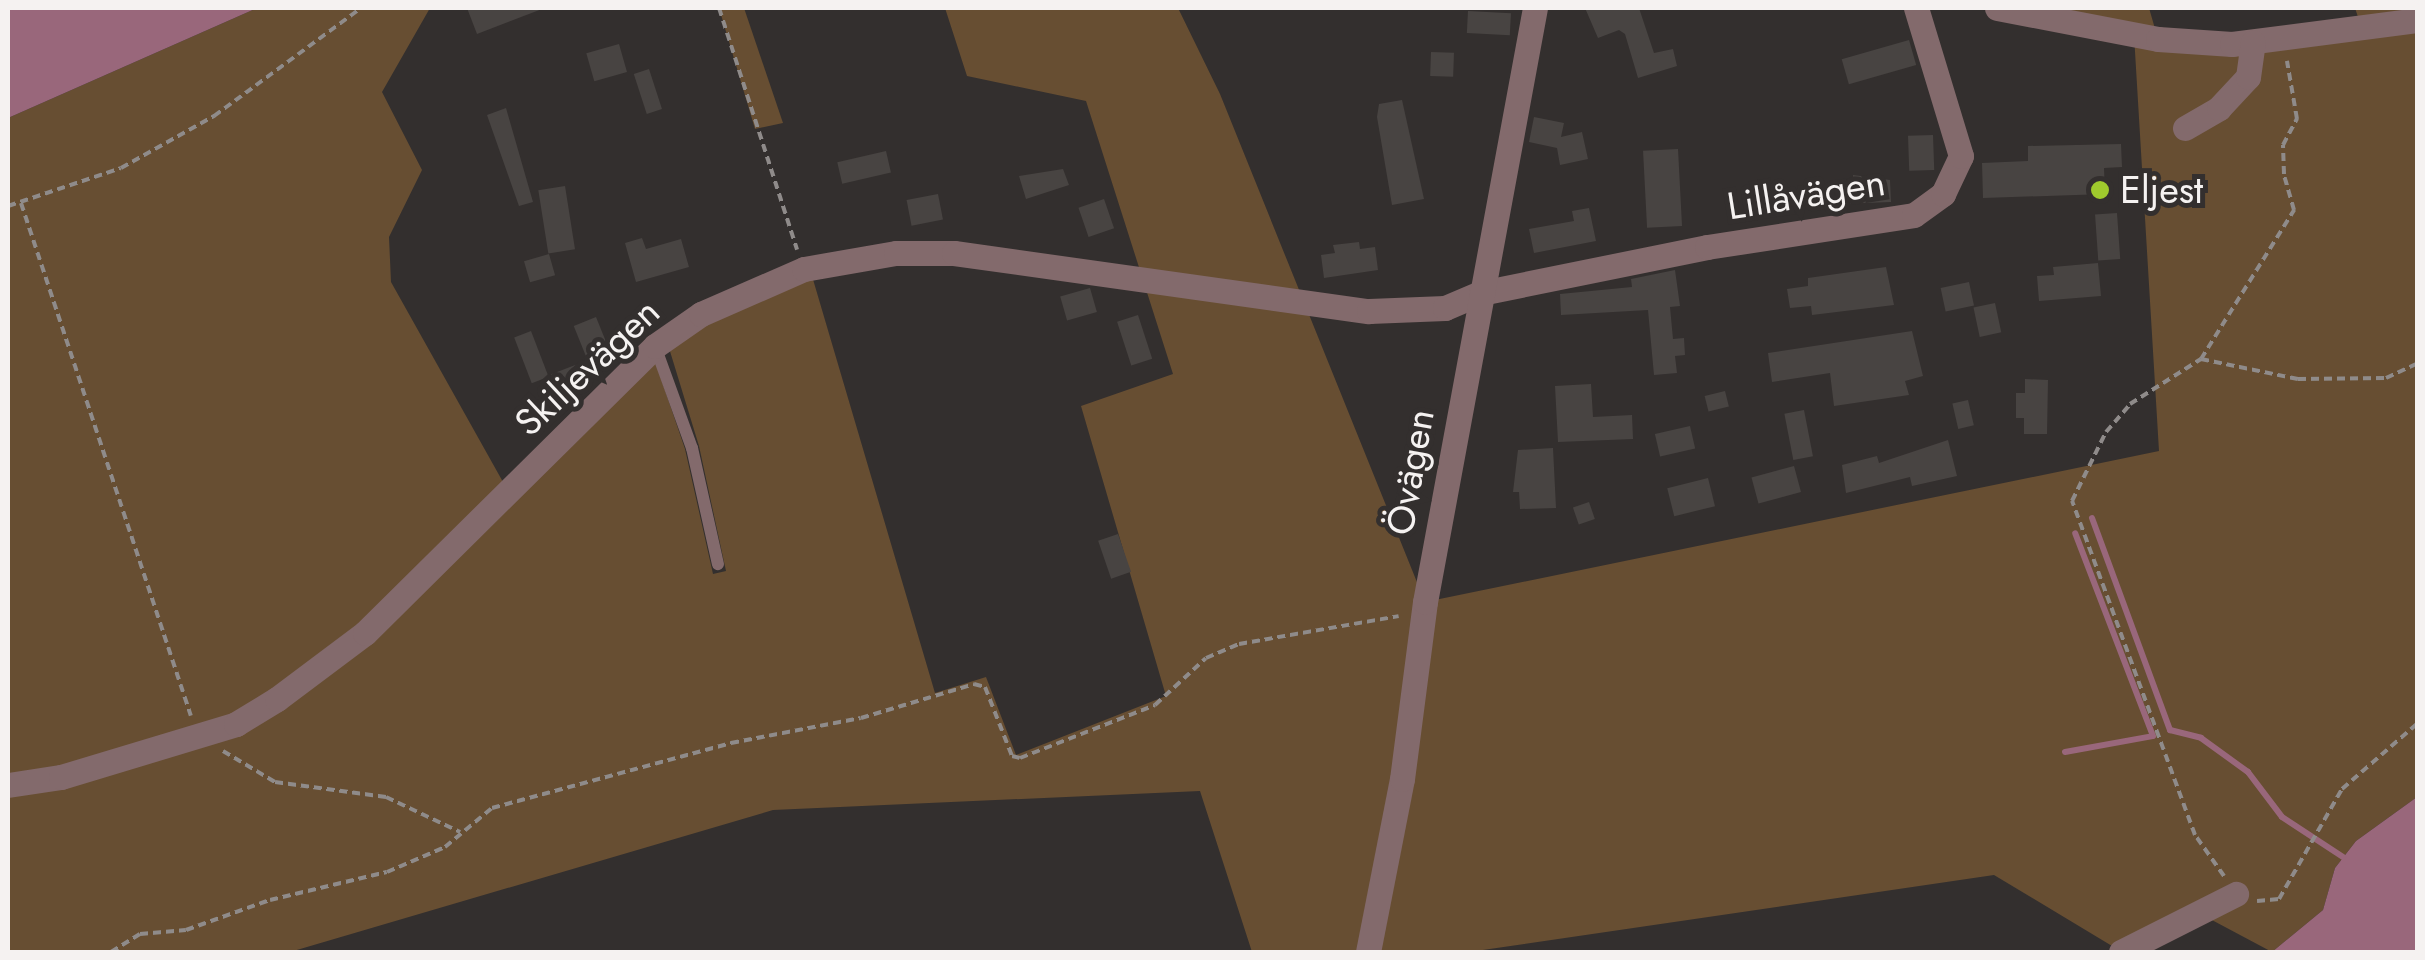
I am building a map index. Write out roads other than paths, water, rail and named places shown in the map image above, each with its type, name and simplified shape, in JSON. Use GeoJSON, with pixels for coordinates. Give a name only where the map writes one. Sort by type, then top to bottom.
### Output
{"type":"FeatureCollection","features":[{"type":"Feature","properties":{"kind":"street","name":"Övägen"},"geometry":{"type":"LineString","coordinates":[[1368,952],[1402,779],[1422,616],[1536,8]]}},
{"type":"Feature","properties":{"kind":"street","name":"Lillåvägen"},"geometry":{"type":"LineString","coordinates":[[1482,293],[1914,215],[1943,194],[1960,156],[1916,8]]}},
{"type":"Feature","properties":{"kind":"street"},"geometry":{"type":"LineString","coordinates":[[1997,8],[2158,39],[2252,42],[2418,20]]}},
{"type":"Feature","properties":{"kind":"street"},"geometry":{"type":"LineString","coordinates":[[2185,128],[2219,108],[2248,76],[2252,42]]}},
{"type":"Feature","properties":{"kind":"street","name":"Skiljevägen"},"geometry":{"type":"LineString","coordinates":[[8,785],[61,777],[236,724],[365,633],[656,346],[701,314],[804,269],[896,253],[954,253],[1369,311],[1445,308],[1482,293]]}},
{"type":"Feature","properties":{"kind":"street"},"geometry":{"type":"LineString","coordinates":[[2121,952],[2236,894]]}},
{"type":"Feature","properties":{"kind":"lane"},"geometry":{"type":"LineString","coordinates":[[656,346],[692,448],[718,564]]}},
{"type":"Feature","properties":{"kind":"waterway"},"geometry":{"type":"LineString","coordinates":[[2092,518],[2170,730],[2201,738],[2248,772],[2282,817],[2343,857]]}},
{"type":"Feature","properties":{"kind":"waterway"},"geometry":{"type":"LineString","coordinates":[[2065,752],[2153,736],[2075,533]]}},
{"type":"Feature","properties":{"kind":"place","name":"Eljest"},"geometry":{"type":"Point","coordinates":[2100,190]}}]}
